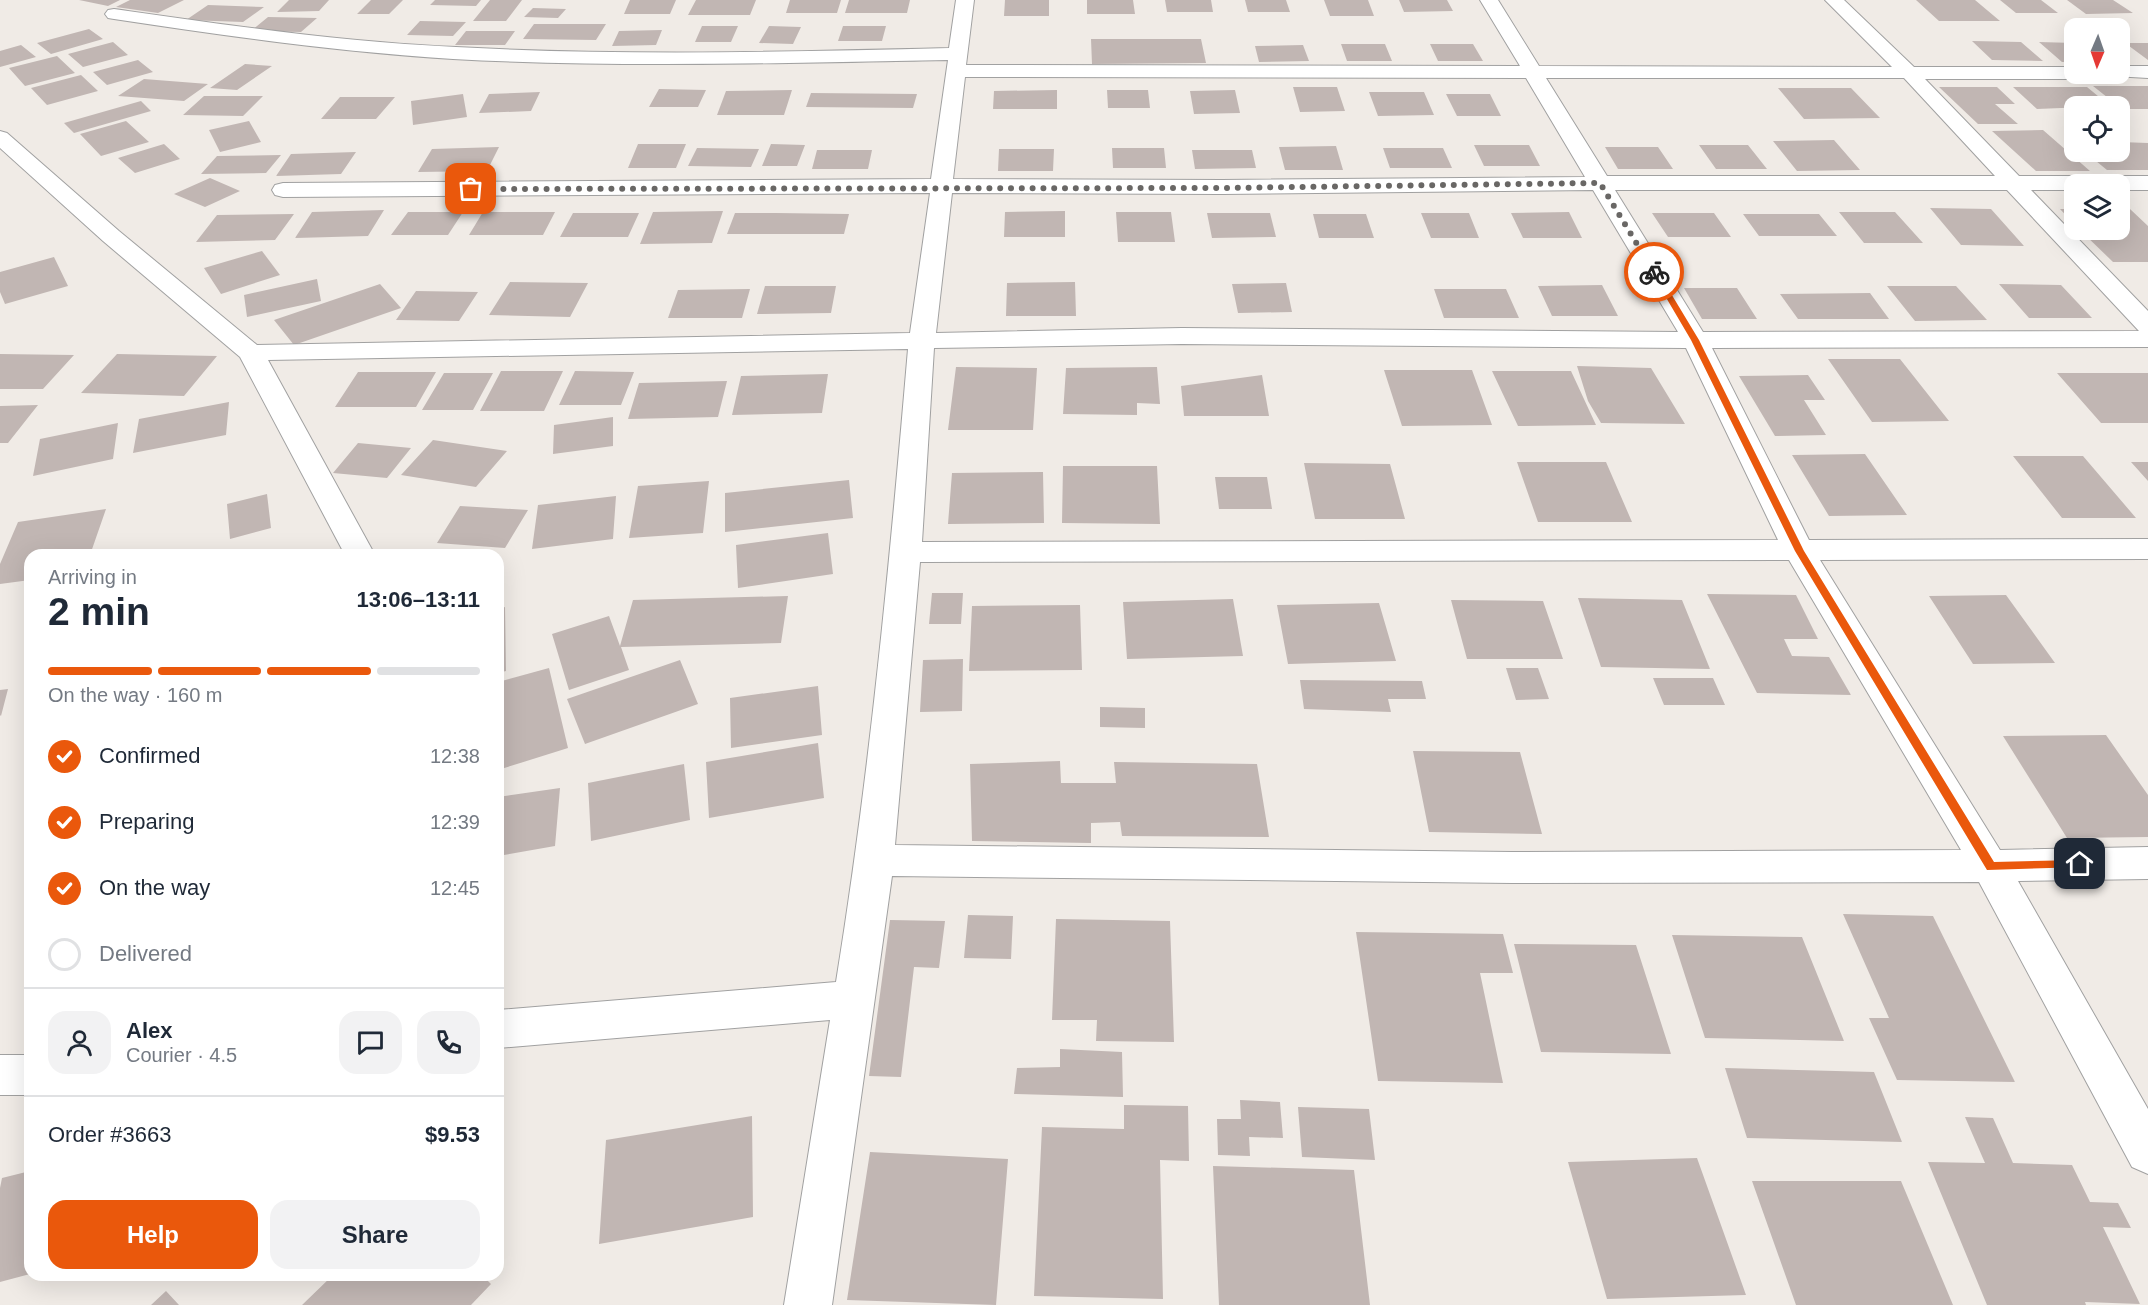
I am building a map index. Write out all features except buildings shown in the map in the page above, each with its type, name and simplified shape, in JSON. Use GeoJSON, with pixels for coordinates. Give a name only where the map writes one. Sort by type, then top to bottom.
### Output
{"type":"FeatureCollection","features":[{"type":"Feature","properties":{"kind":"street"},"geometry":{"type":"LineString","coordinates":[[808,1305],[875,860],[906,552],[922,340],[965,0]]}},
{"type":"Feature","properties":{"kind":"street"},"geometry":{"type":"LineString","coordinates":[[1489,0],[1695,340],[1799,551],[1990,866],[2148,1152]]}},
{"type":"Feature","properties":{"kind":"street"},"geometry":{"type":"LineString","coordinates":[[1834,0],[1910,74],[2148,326]]}},
{"type":"Feature","properties":{"kind":"street"},"geometry":{"type":"LineString","coordinates":[[114,14],[254,35],[454,53],[575,58],[691,58],[1535,73],[2064,73]]}},
{"type":"Feature","properties":{"kind":"street"},"geometry":{"type":"LineString","coordinates":[[2130,72],[2148,72]]}},
{"type":"Feature","properties":{"kind":"street"},"geometry":{"type":"LineString","coordinates":[[0,136],[12,161],[111,236],[251,352],[358,549]]}},
{"type":"Feature","properties":{"kind":"street"},"geometry":{"type":"LineString","coordinates":[[283,190],[940,186],[1222,188],[1600,183],[2148,183]]}},
{"type":"Feature","properties":{"kind":"street"},"geometry":{"type":"LineString","coordinates":[[251,352],[1182,336],[1695,340],[2148,339]]}},
{"type":"Feature","properties":{"kind":"street"},"geometry":{"type":"LineString","coordinates":[[906,552],[2148,549]]}},
{"type":"Feature","properties":{"kind":"street"},"geometry":{"type":"LineString","coordinates":[[875,860],[1358,868],[1990,866],[2148,863]]}},
{"type":"Feature","properties":{"kind":"street"},"geometry":{"type":"LineString","coordinates":[[504,1028],[854,999]]}},
{"type":"Feature","properties":{"kind":"street"},"geometry":{"type":"LineString","coordinates":[[0,1075],[24,1075]]}},
{"type":"Feature","properties":{"kind":"way so far"},"geometry":{"type":"LineString","coordinates":[[471,189],[940,186],[1222,188],[1600,183],[1654,272]]}},
{"type":"Feature","properties":{"kind":"route"},"geometry":{"type":"LineString","coordinates":[[1654,272],[1695,340],[1799,551],[1990,866],[2080,864]]}}]}
